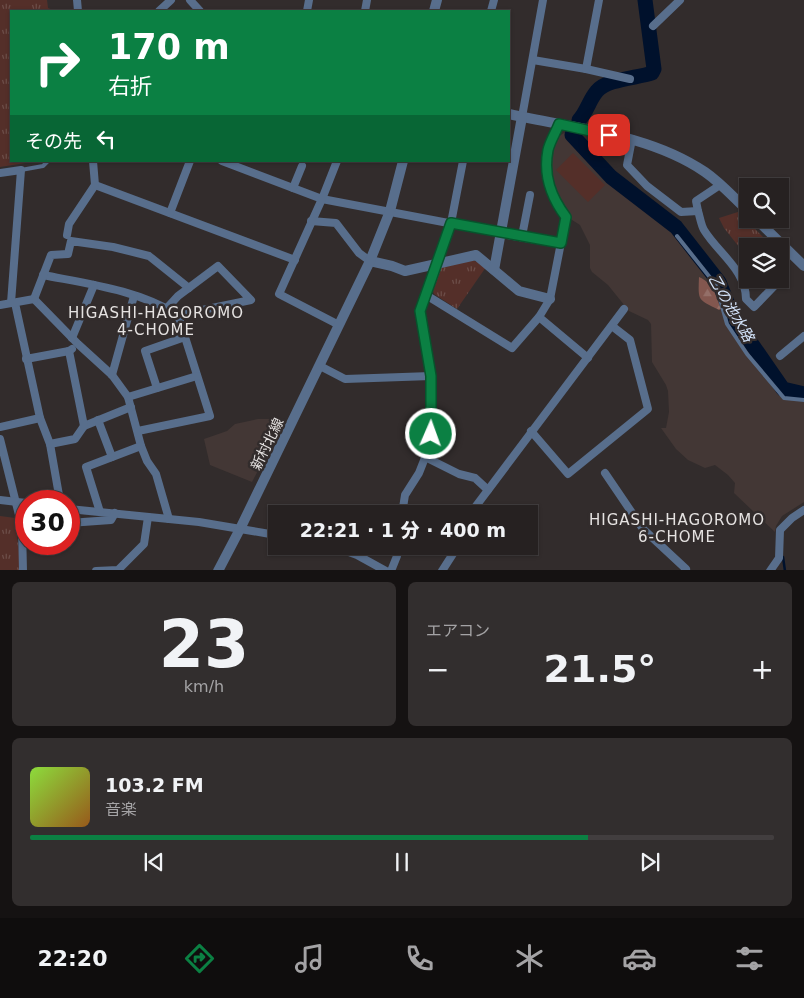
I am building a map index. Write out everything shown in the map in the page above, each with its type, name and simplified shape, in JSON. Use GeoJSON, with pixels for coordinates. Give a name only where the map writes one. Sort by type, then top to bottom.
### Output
{"type":"FeatureCollection","features":[{"type":"Feature","properties":{"kind":"street"},"geometry":{"type":"LineString","coordinates":[[160,10],[171,0]]}},
{"type":"Feature","properties":{"kind":"street"},"geometry":{"type":"LineString","coordinates":[[190,0],[199,10]]}},
{"type":"Feature","properties":{"kind":"street"},"geometry":{"type":"LineString","coordinates":[[494,270],[543,0]]}},
{"type":"Feature","properties":{"kind":"street"},"geometry":{"type":"LineString","coordinates":[[586,70],[599,0]]}},
{"type":"Feature","properties":{"kind":"street"},"geometry":{"type":"LineString","coordinates":[[653,26],[680,0]]}},
{"type":"Feature","properties":{"kind":"street"},"geometry":{"type":"LineString","coordinates":[[533,60],[630,79]]}},
{"type":"Feature","properties":{"kind":"street"},"geometry":{"type":"LineString","coordinates":[[510,114],[632,139],[667,150],[700,169],[739,203]]}},
{"type":"Feature","properties":{"kind":"street"},"geometry":{"type":"LineString","coordinates":[[426,295],[512,348],[539,317],[550,299],[566,217],[557,206],[550,191],[547,173],[548,150],[559,124]]}},
{"type":"Feature","properties":{"kind":"street"},"geometry":{"type":"LineString","coordinates":[[632,139],[627,165],[647,186],[681,212],[698,211]]}},
{"type":"Feature","properties":{"kind":"street"},"geometry":{"type":"LineString","coordinates":[[67,235],[68,224],[95,185],[93,162]]}},
{"type":"Feature","properties":{"kind":"street"},"geometry":{"type":"LineString","coordinates":[[170,213],[190,162]]}},
{"type":"Feature","properties":{"kind":"street"},"geometry":{"type":"LineString","coordinates":[[225,162],[322,199],[561,243]]}},
{"type":"Feature","properties":{"kind":"street"},"geometry":{"type":"LineString","coordinates":[[337,162],[279,294],[339,326]]}},
{"type":"Feature","properties":{"kind":"street","name":"新村北線"},"geometry":{"type":"LineString","coordinates":[[218,570],[240,529],[370,261],[390,211],[403,162]]}},
{"type":"Feature","properties":{"kind":"street"},"geometry":{"type":"LineString","coordinates":[[403,505],[405,495],[419,472],[430,445],[432,423],[431,376],[420,311],[451,223],[463,162]]}},
{"type":"Feature","properties":{"kind":"street"},"geometry":{"type":"LineString","coordinates":[[293,188],[302,166]]}},
{"type":"Feature","properties":{"kind":"street"},"geometry":{"type":"LineString","coordinates":[[0,173],[21,170],[13,303],[40,418],[50,444],[58,490]]}},
{"type":"Feature","properties":{"kind":"street"},"geometry":{"type":"LineString","coordinates":[[95,185],[295,260]]}},
{"type":"Feature","properties":{"kind":"street"},"geometry":{"type":"LineString","coordinates":[[720,185],[696,201],[698,211],[704,229],[733,265],[739,276]]}},
{"type":"Feature","properties":{"kind":"street"},"geometry":{"type":"LineString","coordinates":[[522,236],[530,195]]}},
{"type":"Feature","properties":{"kind":"street"},"geometry":{"type":"LineString","coordinates":[[311,221],[336,224],[359,253],[370,261],[405,271],[476,255],[520,291],[550,299]]}},
{"type":"Feature","properties":{"kind":"street"},"geometry":{"type":"LineString","coordinates":[[34,299],[51,255],[68,254],[71,241],[113,247],[149,256],[189,288]]}},
{"type":"Feature","properties":{"kind":"street"},"geometry":{"type":"LineString","coordinates":[[789,254],[804,266]]}},
{"type":"Feature","properties":{"kind":"street"},"geometry":{"type":"LineString","coordinates":[[167,308],[178,296],[218,266],[251,300],[178,315]]}},
{"type":"Feature","properties":{"kind":"street"},"geometry":{"type":"LineString","coordinates":[[44,275],[108,286],[167,308],[178,315],[210,416],[138,431]]}},
{"type":"Feature","properties":{"kind":"street"},"geometry":{"type":"LineString","coordinates":[[84,426],[69,352],[75,341],[94,285]]}},
{"type":"Feature","properties":{"kind":"street"},"geometry":{"type":"LineString","coordinates":[[746,288],[746,300],[754,307],[772,288]]}},
{"type":"Feature","properties":{"kind":"street"},"geometry":{"type":"LineString","coordinates":[[112,375],[134,296]]}},
{"type":"Feature","properties":{"kind":"street"},"geometry":{"type":"LineString","coordinates":[[0,305],[34,299]]}},
{"type":"Feature","properties":{"kind":"street"},"geometry":{"type":"LineString","coordinates":[[34,299],[112,375],[128,397],[141,446],[147,461],[156,474],[169,518]]}},
{"type":"Feature","properties":{"kind":"street"},"geometry":{"type":"LineString","coordinates":[[477,505],[624,309]]}},
{"type":"Feature","properties":{"kind":"street"},"geometry":{"type":"LineString","coordinates":[[539,317],[588,358]]}},
{"type":"Feature","properties":{"kind":"street"},"geometry":{"type":"LineString","coordinates":[[531,431],[568,474],[648,409],[630,340],[612,326]]}},
{"type":"Feature","properties":{"kind":"street"},"geometry":{"type":"LineString","coordinates":[[780,356],[804,336]]}},
{"type":"Feature","properties":{"kind":"street"},"geometry":{"type":"LineString","coordinates":[[157,388],[145,351],[185,337]]}},
{"type":"Feature","properties":{"kind":"street"},"geometry":{"type":"LineString","coordinates":[[26,359],[69,352]]}},
{"type":"Feature","properties":{"kind":"street"},"geometry":{"type":"LineString","coordinates":[[320,366],[345,379],[431,376]]}},
{"type":"Feature","properties":{"kind":"street"},"geometry":{"type":"LineString","coordinates":[[128,397],[197,376]]}},
{"type":"Feature","properties":{"kind":"street"},"geometry":{"type":"LineString","coordinates":[[50,444],[75,439],[84,426],[131,407]]}},
{"type":"Feature","properties":{"kind":"street"},"geometry":{"type":"LineString","coordinates":[[0,427],[40,418]]}},
{"type":"Feature","properties":{"kind":"street"},"geometry":{"type":"LineString","coordinates":[[98,420],[112,457]]}},
{"type":"Feature","properties":{"kind":"street"},"geometry":{"type":"LineString","coordinates":[[0,439],[15,495]]}},
{"type":"Feature","properties":{"kind":"street"},"geometry":{"type":"LineString","coordinates":[[100,512],[86,467],[141,446]]}},
{"type":"Feature","properties":{"kind":"street"},"geometry":{"type":"LineString","coordinates":[[425,458],[459,474],[475,478],[488,490]]}},
{"type":"Feature","properties":{"kind":"street"},"geometry":{"type":"LineString","coordinates":[[605,473],[643,529],[686,570]]}},
{"type":"Feature","properties":{"kind":"street"},"geometry":{"type":"LineString","coordinates":[[0,500],[15,502]]}},
{"type":"Feature","properties":{"kind":"street"},"geometry":{"type":"LineString","coordinates":[[80,510],[169,518],[268,534]]}},
{"type":"Feature","properties":{"kind":"street"},"geometry":{"type":"LineString","coordinates":[[770,570],[779,558],[780,530],[792,518],[804,510]]}},
{"type":"Feature","properties":{"kind":"street"},"geometry":{"type":"LineString","coordinates":[[80,522],[111,520],[115,513]]}},
{"type":"Feature","properties":{"kind":"street"},"geometry":{"type":"LineString","coordinates":[[96,570],[118,570],[144,544],[148,517]]}},
{"type":"Feature","properties":{"kind":"street"},"geometry":{"type":"LineString","coordinates":[[24,555],[24,570]]}},
{"type":"Feature","properties":{"kind":"street"},"geometry":{"type":"LineString","coordinates":[[357,555],[386,570]]}},
{"type":"Feature","properties":{"kind":"street"},"geometry":{"type":"LineString","coordinates":[[391,570],[397,555]]}},
{"type":"Feature","properties":{"kind":"street"},"geometry":{"type":"LineString","coordinates":[[442,570],[452,555]]}},
{"type":"Feature","properties":{"kind":"lane"},"geometry":{"type":"LineString","coordinates":[[21,170],[42,166],[47,162]]}},
{"type":"Feature","properties":{"kind":"lane"},"geometry":{"type":"LineString","coordinates":[[677,236],[716,285],[727,324],[747,354],[784,398],[804,400]]}},
{"type":"Feature","properties":{"kind":"shaded area"},"geometry":{"type":"Polygon","coordinates":[[[564,133],[570,135],[610,178],[675,227],[718,282],[735,323],[780,388],[784,391],[804,396],[804,502],[782,516],[775,532],[734,493],[735,483],[728,475],[715,465],[705,468],[688,460],[676,449],[661,428],[666,428],[669,412],[668,391],[652,362],[651,324],[648,320],[629,311],[608,285],[592,272],[590,268],[590,245],[580,225],[569,218],[555,199],[548,164],[556,138],[564,133]]]}},
{"type":"Feature","properties":{"kind":"shaded area"},"geometry":{"type":"Polygon","coordinates":[[[258,419],[274,419],[275,430],[265,457],[252,482],[210,465],[204,439],[227,431],[235,424],[258,419]]]}},
{"type":"Feature","properties":{"kind":"green space"},"geometry":{"type":"Polygon","coordinates":[[[0,0],[47,0],[48,8],[53,10],[10,10],[10,162],[32,162],[0,167],[0,0]]]}},
{"type":"Feature","properties":{"kind":"green space"},"geometry":{"type":"Polygon","coordinates":[[[573,153],[605,185],[588,202],[556,170],[573,153]]]}},
{"type":"Feature","properties":{"kind":"green space"},"geometry":{"type":"Polygon","coordinates":[[[738,212],[739,228],[754,228],[764,238],[739,238],[739,247],[724,228],[719,218],[738,212]]]}},
{"type":"Feature","properties":{"kind":"green space"},"geometry":{"type":"Polygon","coordinates":[[[471,260],[486,267],[457,309],[434,294],[432,289],[440,267],[471,260]]]}},
{"type":"Feature","properties":{"kind":"green space"},"geometry":{"type":"Polygon","coordinates":[[[699,277],[711,286],[721,309],[719,310],[707,304],[701,299],[699,296],[699,277]]]}},
{"type":"Feature","properties":{"kind":"green space"},"geometry":{"type":"Polygon","coordinates":[[[0,516],[15,518],[15,555],[19,555],[21,570],[0,570],[0,516]]]}},
{"type":"Feature","properties":{"kind":"waterway","name":"乙の池水路"},"geometry":{"type":"LineString","coordinates":[[579,120],[594,95],[602,87],[615,81],[652,73],[654,69],[645,0]]}},
{"type":"Feature","properties":{"kind":"waterway","name":"乙の池水路"},"geometry":{"type":"LineString","coordinates":[[572,135],[611,177],[676,227],[719,282],[733,317],[783,389],[804,394]]}},
{"type":"Feature","properties":{"kind":"waterway"},"geometry":{"type":"LineString","coordinates":[[783,557],[785,570]]}},
{"type":"Feature","properties":{"kind":"district","name":"HIGASHI-HAGOROMO 4-CHOME"},"geometry":{"type":"Point","coordinates":[156,322]}},
{"type":"Feature","properties":{"kind":"district","name":"HIGASHI-HAGOROMO 6-CHOME"},"geometry":{"type":"Point","coordinates":[677,528]}},
{"type":"Feature","properties":{"kind":"route"},"geometry":{"type":"LineString","coordinates":[[431,434],[431,376],[420,311],[451,223],[561,243],[566,217],[557,206],[550,191],[547,173],[548,150],[559,124],[609,135]]}}]}
